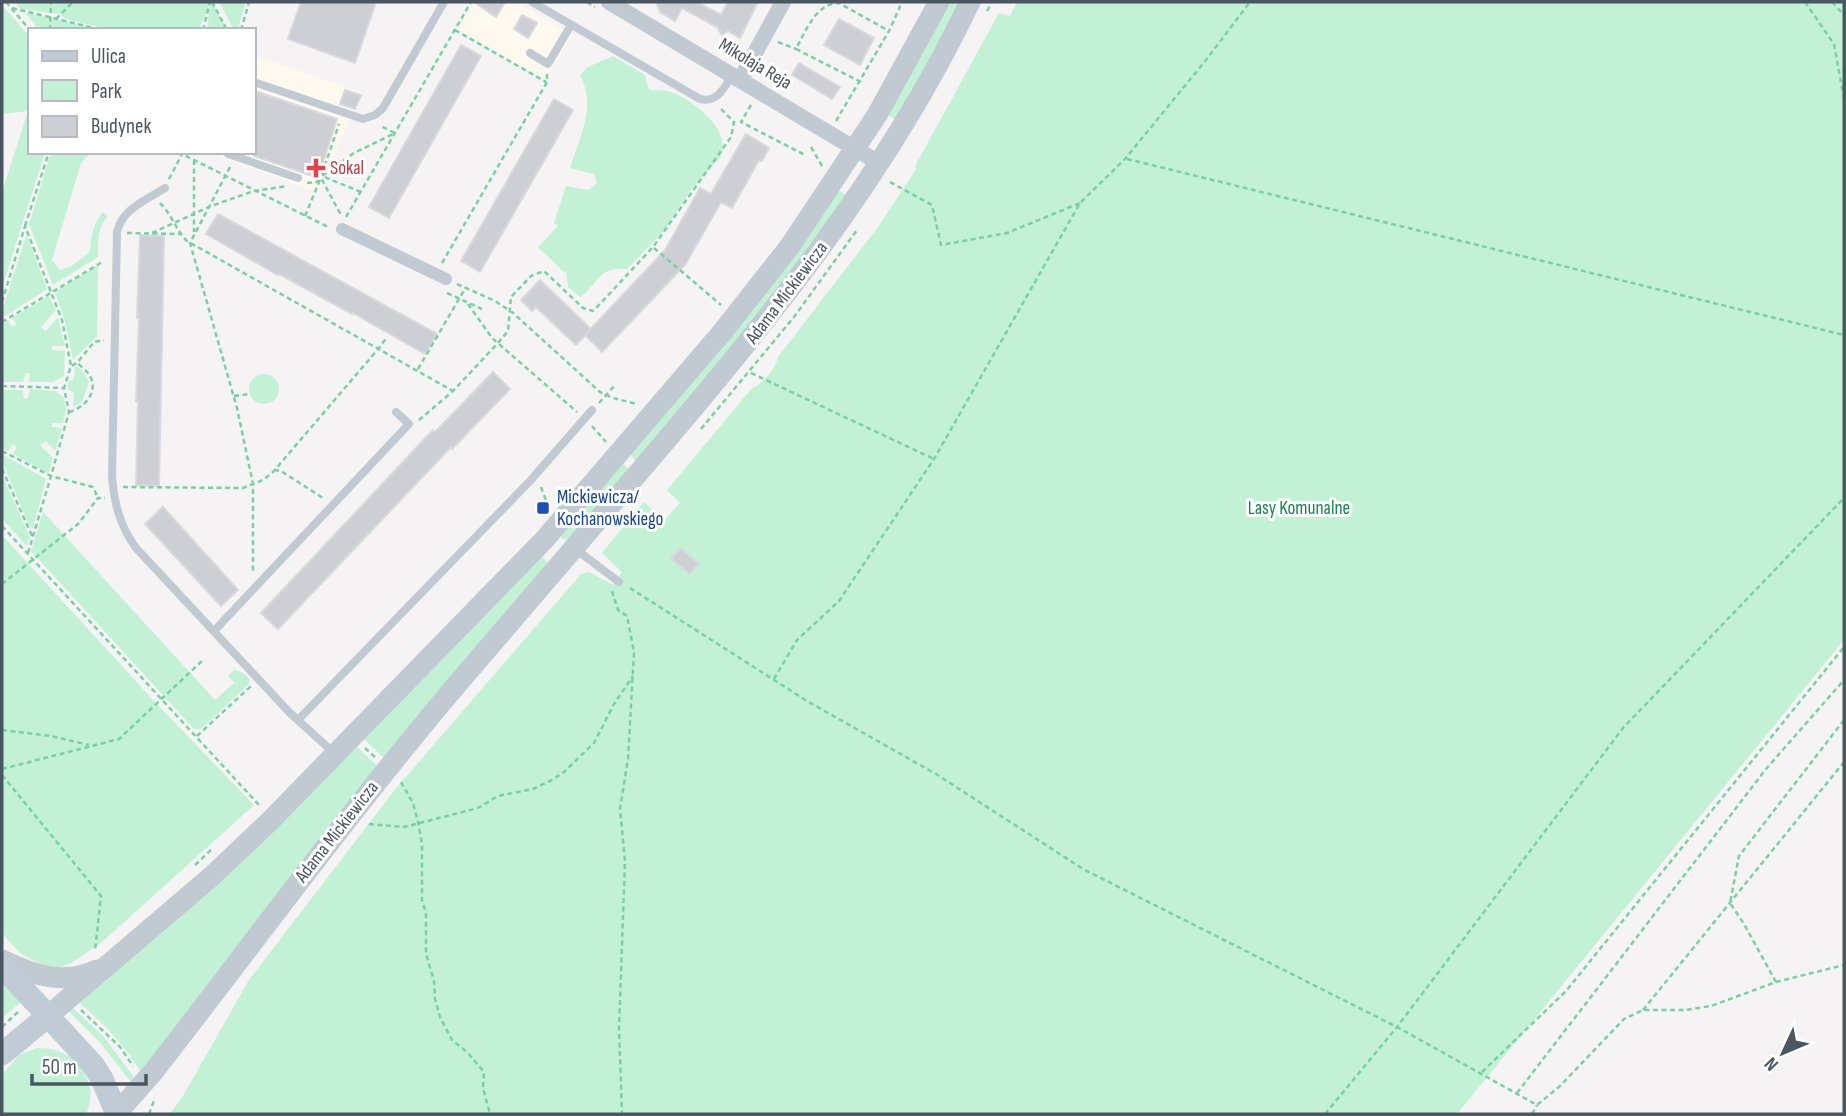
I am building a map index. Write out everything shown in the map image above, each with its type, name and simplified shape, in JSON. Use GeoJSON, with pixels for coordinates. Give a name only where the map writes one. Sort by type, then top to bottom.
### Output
{"type":"FeatureCollection","features":[{"type":"Feature","properties":{"kind":"main road"},"geometry":{"type":"LineString","coordinates":[[2,966],[94,1066],[116,1114]]}},
{"type":"Feature","properties":{"kind":"main road"},"geometry":{"type":"LineString","coordinates":[[2,1054],[48,1016]]}},
{"type":"Feature","properties":{"kind":"street","name":"Mikołaja Reja"},"geometry":{"type":"LineString","coordinates":[[609,2],[634,8],[736,77],[879,163]]}},
{"type":"Feature","properties":{"kind":"street"},"geometry":{"type":"LineString","coordinates":[[736,77],[765,36],[783,2]]}},
{"type":"Feature","properties":{"kind":"street","name":"Adama Mickiewicza"},"geometry":{"type":"LineString","coordinates":[[48,1016],[68,1000],[102,958],[212,876],[354,737],[545,539],[724,330],[790,246],[842,140],[912,53],[939,2]]}},
{"type":"Feature","properties":{"kind":"street","name":"Adama Mickiewicza"},"geometry":{"type":"LineString","coordinates":[[116,1114],[150,1090],[386,768],[761,328],[836,229],[879,163],[934,71],[970,2]]}},
{"type":"Feature","properties":{"kind":"street"},"geometry":{"type":"LineString","coordinates":[[342,229],[441,276]]}},
{"type":"Feature","properties":{"kind":"street"},"geometry":{"type":"LineString","coordinates":[[545,539],[570,553]]}},
{"type":"Feature","properties":{"kind":"street"},"geometry":{"type":"LineString","coordinates":[[2,960],[27,972],[56,979],[77,977],[102,958]]}},
{"type":"Feature","properties":{"kind":"lane"},"geometry":{"type":"LineString","coordinates":[[256,83],[363,119],[371,117],[383,108],[444,2]]}},
{"type":"Feature","properties":{"kind":"lane"},"geometry":{"type":"LineString","coordinates":[[532,2],[700,99],[713,100],[736,77]]}},
{"type":"Feature","properties":{"kind":"lane"},"geometry":{"type":"LineString","coordinates":[[530,53],[548,64],[571,25]]}},
{"type":"Feature","properties":{"kind":"lane"},"geometry":{"type":"LineString","coordinates":[[228,154],[298,178]]}},
{"type":"Feature","properties":{"kind":"lane"},"geometry":{"type":"LineString","coordinates":[[165,188],[128,211],[117,232],[113,486],[120,521],[136,548],[298,720],[336,755]]}},
{"type":"Feature","properties":{"kind":"lane"},"geometry":{"type":"LineString","coordinates":[[298,720],[536,474],[592,410]]}},
{"type":"Feature","properties":{"kind":"lane"},"geometry":{"type":"LineString","coordinates":[[214,631],[409,424],[397,412]]}},
{"type":"Feature","properties":{"kind":"lane"},"geometry":{"type":"LineString","coordinates":[[570,553],[620,582]]}},
{"type":"Feature","properties":{"kind":"path"},"geometry":{"type":"LineString","coordinates":[[6,2],[28,28]]}},
{"type":"Feature","properties":{"kind":"path"},"geometry":{"type":"LineString","coordinates":[[50,28],[51,2]]}},
{"type":"Feature","properties":{"kind":"path"},"geometry":{"type":"LineString","coordinates":[[57,19],[73,2]]}},
{"type":"Feature","properties":{"kind":"path"},"geometry":{"type":"LineString","coordinates":[[204,28],[211,2]]}},
{"type":"Feature","properties":{"kind":"path"},"geometry":{"type":"LineString","coordinates":[[211,2],[226,28]]}},
{"type":"Feature","properties":{"kind":"path"},"geometry":{"type":"LineString","coordinates":[[242,28],[249,2]]}},
{"type":"Feature","properties":{"kind":"path"},"geometry":{"type":"LineString","coordinates":[[321,177],[344,220],[471,2]]}},
{"type":"Feature","properties":{"kind":"path"},"geometry":{"type":"LineString","coordinates":[[818,171],[842,140],[861,82],[902,2]]}},
{"type":"Feature","properties":{"kind":"path"},"geometry":{"type":"LineString","coordinates":[[774,679],[797,640],[839,601],[934,459],[1080,203],[1125,159],[1250,2]]}},
{"type":"Feature","properties":{"kind":"path"},"geometry":{"type":"LineString","coordinates":[[1805,2],[1834,44],[1844,99]]}},
{"type":"Feature","properties":{"kind":"path"},"geometry":{"type":"LineString","coordinates":[[1832,2],[1844,15]]}},
{"type":"Feature","properties":{"kind":"path"},"geometry":{"type":"LineString","coordinates":[[796,49],[813,19],[834,3],[846,5],[889,31]]}},
{"type":"Feature","properties":{"kind":"path"},"geometry":{"type":"LineString","coordinates":[[12,8],[94,28]]}},
{"type":"Feature","properties":{"kind":"path"},"geometry":{"type":"LineString","coordinates":[[455,30],[547,82]]}},
{"type":"Feature","properties":{"kind":"path"},"geometry":{"type":"LineString","coordinates":[[765,36],[861,82]]}},
{"type":"Feature","properties":{"kind":"path"},"geometry":{"type":"LineString","coordinates":[[482,309],[444,290],[441,276],[547,82],[548,64]]}},
{"type":"Feature","properties":{"kind":"path"},"geometry":{"type":"LineString","coordinates":[[713,100],[734,122],[741,122],[805,155]]}},
{"type":"Feature","properties":{"kind":"path"},"geometry":{"type":"LineString","coordinates":[[741,122],[754,101]]}},
{"type":"Feature","properties":{"kind":"path"},"geometry":{"type":"LineString","coordinates":[[305,216],[343,112]]}},
{"type":"Feature","properties":{"kind":"path"},"geometry":{"type":"LineString","coordinates":[[371,117],[376,124],[395,133]]}},
{"type":"Feature","properties":{"kind":"path"},"geometry":{"type":"LineString","coordinates":[[409,424],[423,418],[453,391],[508,331],[511,297],[531,276],[544,271],[583,308],[593,311],[653,247],[731,137],[734,122]]}},
{"type":"Feature","properties":{"kind":"path"},"geometry":{"type":"LineString","coordinates":[[321,177],[354,153],[395,133]]}},
{"type":"Feature","properties":{"kind":"path"},"geometry":{"type":"LineString","coordinates":[[811,147],[822,166]]}},
{"type":"Feature","properties":{"kind":"path"},"geometry":{"type":"LineString","coordinates":[[2,302],[48,154]]}},
{"type":"Feature","properties":{"kind":"path"},"geometry":{"type":"LineString","coordinates":[[165,188],[182,154]]}},
{"type":"Feature","properties":{"kind":"path"},"geometry":{"type":"LineString","coordinates":[[185,154],[305,216],[335,230],[342,229]]}},
{"type":"Feature","properties":{"kind":"path"},"geometry":{"type":"LineString","coordinates":[[1125,159],[1844,335]]}},
{"type":"Feature","properties":{"kind":"path"},"geometry":{"type":"LineString","coordinates":[[194,160],[194,232]]}},
{"type":"Feature","properties":{"kind":"path"},"geometry":{"type":"LineString","coordinates":[[230,167],[190,243],[234,396],[253,484],[253,579],[256,586]]}},
{"type":"Feature","properties":{"kind":"path"},"geometry":{"type":"LineString","coordinates":[[321,177],[361,192]]}},
{"type":"Feature","properties":{"kind":"path"},"geometry":{"type":"LineString","coordinates":[[890,182],[932,205],[941,244],[1007,233],[1080,203]]}},
{"type":"Feature","properties":{"kind":"path"},"geometry":{"type":"LineString","coordinates":[[152,233],[211,206],[254,191],[275,189]]}},
{"type":"Feature","properties":{"kind":"path"},"geometry":{"type":"LineString","coordinates":[[152,196],[171,214],[180,234],[190,243],[453,391]]}},
{"type":"Feature","properties":{"kind":"path"},"geometry":{"type":"LineString","coordinates":[[25,226],[62,320],[71,366],[64,388],[69,412],[28,554]]}},
{"type":"Feature","properties":{"kind":"path"},"geometry":{"type":"LineString","coordinates":[[117,232],[180,234]]}},
{"type":"Feature","properties":{"kind":"path"},"geometry":{"type":"LineString","coordinates":[[653,247],[721,305]]}},
{"type":"Feature","properties":{"kind":"path"},"geometry":{"type":"LineString","coordinates":[[2,322],[101,261],[115,263]]}},
{"type":"Feature","properties":{"kind":"path"},"geometry":{"type":"LineString","coordinates":[[441,276],[510,310],[605,396],[637,404]]}},
{"type":"Feature","properties":{"kind":"path"},"geometry":{"type":"LineString","coordinates":[[418,370],[466,288]]}},
{"type":"Feature","properties":{"kind":"path"},"geometry":{"type":"LineString","coordinates":[[467,302],[483,327],[498,343],[606,441]]}},
{"type":"Feature","properties":{"kind":"path"},"geometry":{"type":"LineString","coordinates":[[113,486],[243,488],[263,480],[387,337]]}},
{"type":"Feature","properties":{"kind":"path"},"geometry":{"type":"LineString","coordinates":[[71,366],[93,341],[114,341]]}},
{"type":"Feature","properties":{"kind":"path"},"geometry":{"type":"LineString","coordinates":[[69,412],[81,408],[92,388],[90,376],[77,362]]}},
{"type":"Feature","properties":{"kind":"path"},"geometry":{"type":"LineString","coordinates":[[749,372],[934,459]]}},
{"type":"Feature","properties":{"kind":"path"},"geometry":{"type":"LineString","coordinates":[[592,410],[615,385]]}},
{"type":"Feature","properties":{"kind":"path"},"geometry":{"type":"LineString","coordinates":[[2,386],[64,388]]}},
{"type":"Feature","properties":{"kind":"path"},"geometry":{"type":"LineString","coordinates":[[234,396],[249,394]]}},
{"type":"Feature","properties":{"kind":"path"},"geometry":{"type":"LineString","coordinates":[[2,451],[51,476],[93,487],[98,498]]}},
{"type":"Feature","properties":{"kind":"path"},"geometry":{"type":"LineString","coordinates":[[2,468],[33,537]]}},
{"type":"Feature","properties":{"kind":"path"},"geometry":{"type":"LineString","coordinates":[[274,470],[281,471],[333,504]]}},
{"type":"Feature","properties":{"kind":"path"},"geometry":{"type":"LineString","coordinates":[[536,474],[548,506],[541,514]]}},
{"type":"Feature","properties":{"kind":"path"},"geometry":{"type":"LineString","coordinates":[[2,584],[78,524],[98,498],[114,497]]}},
{"type":"Feature","properties":{"kind":"path"},"geometry":{"type":"LineString","coordinates":[[1325,1114],[1397,1027],[1623,728],[1844,498]]}},
{"type":"Feature","properties":{"kind":"path"},"geometry":{"type":"LineString","coordinates":[[2,526],[259,805]]}},
{"type":"Feature","properties":{"kind":"path"},"geometry":{"type":"LineString","coordinates":[[622,1114],[620,1028],[625,861],[620,809],[628,760],[634,652],[627,615],[618,610],[611,592],[620,582],[807,701],[936,774],[1083,869],[1397,1027],[1537,1105]]}},
{"type":"Feature","properties":{"kind":"path"},"geometry":{"type":"LineString","coordinates":[[1481,1073],[1566,991],[1844,647]]}},
{"type":"Feature","properties":{"kind":"path"},"geometry":{"type":"LineString","coordinates":[[2,769],[119,739],[203,660]]}},
{"type":"Feature","properties":{"kind":"path"},"geometry":{"type":"LineString","coordinates":[[365,824],[404,827],[464,812],[478,808],[498,796],[533,789],[564,772],[594,743],[614,704],[634,676]]}},
{"type":"Feature","properties":{"kind":"path"},"geometry":{"type":"LineString","coordinates":[[196,737],[259,679]]}},
{"type":"Feature","properties":{"kind":"path"},"geometry":{"type":"LineString","coordinates":[[1517,1093],[1766,769],[1844,680]]}},
{"type":"Feature","properties":{"kind":"path"},"geometry":{"type":"LineString","coordinates":[[1776,982],[1730,903],[1740,856],[1844,720]]}},
{"type":"Feature","properties":{"kind":"path"},"geometry":{"type":"LineString","coordinates":[[2,730],[51,736],[93,746]]}},
{"type":"Feature","properties":{"kind":"path"},"geometry":{"type":"LineString","coordinates":[[354,737],[400,780],[413,803],[422,844],[426,954],[434,981],[435,999],[440,1017],[452,1040],[467,1052],[484,1072],[483,1088],[490,1114]]}},
{"type":"Feature","properties":{"kind":"path"},"geometry":{"type":"LineString","coordinates":[[1643,1010],[1844,762]]}},
{"type":"Feature","properties":{"kind":"path"},"geometry":{"type":"LineString","coordinates":[[2,775],[101,896],[102,958]]}},
{"type":"Feature","properties":{"kind":"path"},"geometry":{"type":"LineString","coordinates":[[191,869],[220,841]]}},
{"type":"Feature","properties":{"kind":"path"},"geometry":{"type":"LineString","coordinates":[[102,958],[105,943]]}},
{"type":"Feature","properties":{"kind":"path"},"geometry":{"type":"LineString","coordinates":[[89,957],[102,958]]}},
{"type":"Feature","properties":{"kind":"path"},"geometry":{"type":"LineString","coordinates":[[1532,1114],[1537,1105],[1560,1086],[1624,1019],[1643,1010],[1685,1010],[1711,1006],[1776,982],[1844,965]]}},
{"type":"Feature","properties":{"kind":"path"},"geometry":{"type":"LineString","coordinates":[[68,1000],[120,1047],[150,1090],[149,1114]]}},
{"type":"Feature","properties":{"kind":"shaded area"},"geometry":{"type":"Polygon","coordinates":[[[474,2],[515,2],[573,34],[545,80],[458,30],[474,2]]]}},
{"type":"Feature","properties":{"kind":"shaded area"},"geometry":{"type":"Polygon","coordinates":[[[256,55],[362,93],[317,192],[221,157],[222,154],[256,154],[256,55]]]}},
{"type":"Feature","properties":{"kind":"green space"},"geometry":{"type":"Polygon","coordinates":[[[15,2],[212,2],[226,28],[207,28],[210,3],[200,28],[103,28],[66,19],[60,14],[21,9],[15,2]]]}},
{"type":"Feature","properties":{"kind":"green space"},"geometry":{"type":"Polygon","coordinates":[[[219,2],[246,2],[238,28],[233,28],[219,2]]]}},
{"type":"Feature","properties":{"kind":"green space"},"geometry":{"type":"Polygon","coordinates":[[[948,2],[961,2],[896,120],[886,114],[948,2]]]}},
{"type":"Feature","properties":{"kind":"green space","name":"Lasy Komunalne"},"geometry":{"type":"Polygon","coordinates":[[[1017,2],[1844,2],[1844,640],[1457,1114],[170,1114],[249,980],[393,792],[581,574],[589,572],[613,585],[622,572],[602,553],[644,502],[664,521],[680,503],[667,490],[752,388],[768,375],[778,357],[878,227],[916,169],[915,166],[999,13],[1010,16],[1017,2]]]}},
{"type":"Feature","properties":{"kind":"green space"},"geometry":{"type":"Polygon","coordinates":[[[2,5],[28,35],[28,111],[2,114],[2,5]]]}},
{"type":"Feature","properties":{"kind":"green space"},"geometry":{"type":"Polygon","coordinates":[[[27,13],[93,28],[37,28],[27,13]]]}},
{"type":"Feature","properties":{"kind":"green space"},"geometry":{"type":"Polygon","coordinates":[[[613,56],[645,75],[649,90],[671,92],[699,108],[716,126],[723,146],[721,156],[690,191],[663,232],[627,269],[604,273],[580,297],[568,287],[566,271],[538,247],[558,226],[554,223],[566,186],[589,190],[597,183],[594,174],[570,168],[587,110],[585,87],[580,75],[588,67],[613,56]]]}},
{"type":"Feature","properties":{"kind":"green space"},"geometry":{"type":"Polygon","coordinates":[[[28,111],[28,154],[44,154],[2,288],[2,192],[28,111]]]}},
{"type":"Feature","properties":{"kind":"green space"},"geometry":{"type":"Polygon","coordinates":[[[50,154],[89,154],[81,163],[52,260],[60,270],[70,267],[90,252],[92,236],[103,212],[108,216],[100,230],[98,257],[53,285],[29,224],[50,154]]]}},
{"type":"Feature","properties":{"kind":"green space"},"geometry":{"type":"Polygon","coordinates":[[[838,190],[848,196],[805,258],[637,462],[629,454],[838,190]]]}},
{"type":"Feature","properties":{"kind":"green space"},"geometry":{"type":"Polygon","coordinates":[[[26,236],[47,289],[2,318],[2,311],[26,236]]]}},
{"type":"Feature","properties":{"kind":"green space"},"geometry":{"type":"Polygon","coordinates":[[[98,265],[97,336],[73,360],[55,292],[98,265]]]}},
{"type":"Feature","properties":{"kind":"green space"},"geometry":{"type":"Polygon","coordinates":[[[49,296],[56,310],[41,327],[46,331],[58,317],[65,346],[52,346],[52,350],[65,351],[64,376],[53,382],[29,382],[30,373],[26,373],[23,382],[2,382],[2,325],[8,320],[12,327],[17,324],[12,318],[49,296]]]}},
{"type":"Feature","properties":{"kind":"green space"},"geometry":{"type":"Polygon","coordinates":[[[75,366],[82,370],[89,382],[82,402],[73,407],[74,393],[68,389],[68,382],[74,379],[75,366]]]}},
{"type":"Feature","properties":{"kind":"green space"},"geometry":{"type":"Polygon","coordinates":[[[264,374],[275,378],[279,389],[275,400],[264,404],[253,400],[249,389],[253,378],[264,374]]]}},
{"type":"Feature","properties":{"kind":"green space"},"geometry":{"type":"Polygon","coordinates":[[[30,389],[55,391],[64,398],[66,410],[63,423],[52,423],[52,427],[62,428],[55,451],[46,441],[40,445],[53,458],[47,473],[13,454],[17,447],[13,444],[8,451],[2,448],[2,390],[23,390],[24,399],[28,398],[30,389]]]}},
{"type":"Feature","properties":{"kind":"green space"},"geometry":{"type":"Polygon","coordinates":[[[2,454],[46,479],[33,528],[30,527],[2,462],[2,454]]]}},
{"type":"Feature","properties":{"kind":"green space"},"geometry":{"type":"Polygon","coordinates":[[[622,463],[630,470],[570,540],[562,539],[561,535],[622,463]]]}},
{"type":"Feature","properties":{"kind":"green space"},"geometry":{"type":"Polygon","coordinates":[[[2,475],[30,537],[27,546],[2,519],[2,475]]]}},
{"type":"Feature","properties":{"kind":"green space"},"geometry":{"type":"Polygon","coordinates":[[[43,512],[215,700],[234,683],[228,676],[234,670],[243,673],[250,680],[248,685],[201,729],[194,729],[31,551],[43,512]]]}},
{"type":"Feature","properties":{"kind":"green space"},"geometry":{"type":"Polygon","coordinates":[[[2,535],[154,701],[254,805],[101,943],[70,964],[56,968],[44,966],[20,953],[2,933],[2,535]]]}},
{"type":"Feature","properties":{"kind":"green space"},"geometry":{"type":"Polygon","coordinates":[[[543,557],[548,563],[384,758],[363,738],[538,559],[543,557]]]}},
{"type":"Feature","properties":{"kind":"green space"},"geometry":{"type":"Polygon","coordinates":[[[356,746],[377,766],[141,1072],[112,1034],[77,1001],[356,746]]]}},
{"type":"Feature","properties":{"kind":"green space"},"geometry":{"type":"Polygon","coordinates":[[[2,979],[22,1001],[2,1018],[2,979]]]}},
{"type":"Feature","properties":{"kind":"green space"},"geometry":{"type":"Polygon","coordinates":[[[72,1007],[104,1037],[136,1080],[130,1081],[98,1040],[71,1014],[69,1011],[72,1007]]]}},
{"type":"Feature","properties":{"kind":"green space"},"geometry":{"type":"Polygon","coordinates":[[[36,1048],[61,1053],[81,1067],[90,1089],[86,1114],[2,1114],[2,1075],[19,1055],[36,1048]]]}},
{"type":"Feature","properties":{"kind":"building"},"geometry":{"type":"Polygon","coordinates":[[[301,2],[376,2],[355,63],[288,39],[301,2]]]}},
{"type":"Feature","properties":{"kind":"building"},"geometry":{"type":"Polygon","coordinates":[[[474,2],[505,2],[496,17],[474,2]]]}},
{"type":"Feature","properties":{"kind":"building"},"geometry":{"type":"Polygon","coordinates":[[[656,2],[697,2],[721,15],[728,2],[758,2],[740,38],[728,31],[722,35],[717,27],[682,8],[675,21],[660,12],[656,2]]]}},
{"type":"Feature","properties":{"kind":"building"},"geometry":{"type":"Polygon","coordinates":[[[522,15],[537,23],[528,38],[514,29],[522,15]]]}},
{"type":"Feature","properties":{"kind":"building"},"geometry":{"type":"Polygon","coordinates":[[[839,19],[874,38],[860,65],[824,45],[839,19]]]}},
{"type":"Feature","properties":{"kind":"building"},"geometry":{"type":"Polygon","coordinates":[[[461,45],[481,56],[389,218],[369,207],[461,45]]]}},
{"type":"Feature","properties":{"kind":"building"},"geometry":{"type":"Polygon","coordinates":[[[799,63],[840,87],[832,99],[792,75],[799,63]]]}},
{"type":"Feature","properties":{"kind":"building"},"geometry":{"type":"Polygon","coordinates":[[[345,90],[361,95],[355,109],[340,104],[345,90]]]}},
{"type":"Feature","properties":{"kind":"building"},"geometry":{"type":"Polygon","coordinates":[[[258,92],[337,119],[318,178],[254,156],[258,92]]]}},
{"type":"Feature","properties":{"kind":"building"},"geometry":{"type":"Polygon","coordinates":[[[554,99],[573,110],[480,272],[461,261],[554,99]]]}},
{"type":"Feature","properties":{"kind":"building"},"geometry":{"type":"Polygon","coordinates":[[[746,134],[769,148],[762,161],[759,160],[732,208],[721,202],[685,265],[602,352],[585,335],[665,250],[700,188],[711,194],[746,134]]]}},
{"type":"Feature","properties":{"kind":"building"},"geometry":{"type":"Polygon","coordinates":[[[218,214],[437,334],[425,354],[206,234],[218,214]]]}},
{"type":"Feature","properties":{"kind":"building"},"geometry":{"type":"Polygon","coordinates":[[[140,235],[164,236],[159,486],[136,485],[140,235]]]}},
{"type":"Feature","properties":{"kind":"building"},"geometry":{"type":"Polygon","coordinates":[[[540,280],[591,329],[576,345],[536,307],[532,311],[521,300],[540,280]]]}},
{"type":"Feature","properties":{"kind":"building"},"geometry":{"type":"Polygon","coordinates":[[[493,372],[510,389],[452,449],[451,447],[278,629],[261,613],[433,430],[435,432],[493,372]]]}},
{"type":"Feature","properties":{"kind":"building"},"geometry":{"type":"Polygon","coordinates":[[[163,507],[238,590],[221,606],[145,524],[163,507]]]}},
{"type":"Feature","properties":{"kind":"building"},"geometry":{"type":"Polygon","coordinates":[[[681,548],[699,564],[689,574],[671,558],[681,548]]]}},
{"type":"Feature","properties":{"kind":"place","name":"Sokal"},"geometry":{"type":"Point","coordinates":[316,168]}},
{"type":"Feature","properties":{"kind":"place","name":"Mickiewicza/ Kochanowskiego"},"geometry":{"type":"Point","coordinates":[543,508]}}]}
